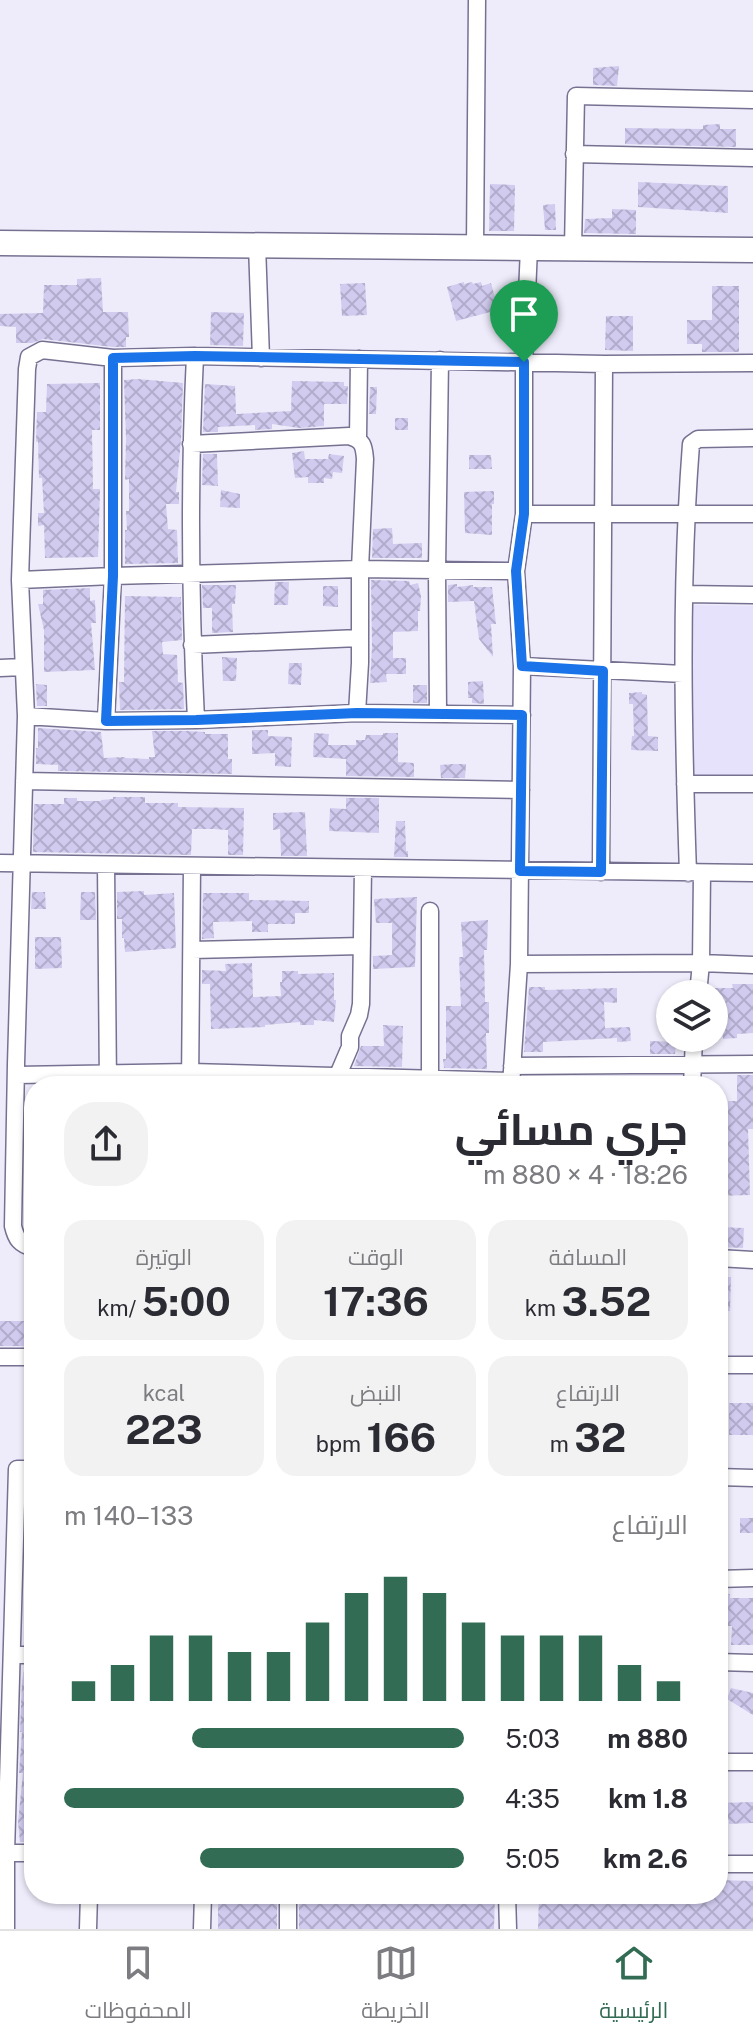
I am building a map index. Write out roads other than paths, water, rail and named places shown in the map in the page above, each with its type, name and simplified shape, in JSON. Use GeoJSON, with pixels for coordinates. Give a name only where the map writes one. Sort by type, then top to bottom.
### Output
{"type":"FeatureCollection","features":[{"type":"Feature","properties":{"kind":"street"},"geometry":{"type":"LineString","coordinates":[[475,247],[477,0]]}},
{"type":"Feature","properties":{"kind":"street"},"geometry":{"type":"LineString","coordinates":[[573,248],[576,96],[753,100]]}},
{"type":"Feature","properties":{"kind":"street"},"geometry":{"type":"LineString","coordinates":[[574,154],[753,158]]}},
{"type":"Feature","properties":{"kind":"street"},"geometry":{"type":"LineString","coordinates":[[0,243],[753,250]]}},
{"type":"Feature","properties":{"kind":"street"},"geometry":{"type":"LineString","coordinates":[[257,245],[261,358]]}},
{"type":"Feature","properties":{"kind":"street"},"geometry":{"type":"LineString","coordinates":[[511,1076],[519,964],[522,715],[516,571],[524,514],[524,362],[529,248]]}},
{"type":"Feature","properties":{"kind":"street"},"geometry":{"type":"LineString","coordinates":[[24,1245],[16,1238],[13,1226],[11,1068],[23,863],[26,716],[20,580],[29,357],[42,350],[113,358],[195,356],[604,364],[753,363]]}},
{"type":"Feature","properties":{"kind":"street"},"geometry":{"type":"LineString","coordinates":[[195,356],[191,574],[196,720]]}},
{"type":"Feature","properties":{"kind":"street"},"geometry":{"type":"LineString","coordinates":[[106,721],[113,576],[113,358]]}},
{"type":"Feature","properties":{"kind":"street"},"geometry":{"type":"LineString","coordinates":[[358,438],[359,359]]}},
{"type":"Feature","properties":{"kind":"street"},"geometry":{"type":"LineString","coordinates":[[438,714],[440,360]]}},
{"type":"Feature","properties":{"kind":"street"},"geometry":{"type":"LineString","coordinates":[[601,872],[604,364]]}},
{"type":"Feature","properties":{"kind":"street"},"geometry":{"type":"LineString","coordinates":[[191,444],[349,436],[358,438],[363,444],[357,713]]}},
{"type":"Feature","properties":{"kind":"street"},"geometry":{"type":"LineString","coordinates":[[699,980],[695,873],[685,784],[683,674],[685,515],[691,444],[693,441],[753,438]]}},
{"type":"Feature","properties":{"kind":"street"},"geometry":{"type":"LineString","coordinates":[[524,514],[753,514]]}},
{"type":"Feature","properties":{"kind":"street"},"geometry":{"type":"LineString","coordinates":[[20,580],[360,569],[516,571]]}},
{"type":"Feature","properties":{"kind":"street"},"geometry":{"type":"LineString","coordinates":[[685,594],[753,595]]}},
{"type":"Feature","properties":{"kind":"street"},"geometry":{"type":"LineString","coordinates":[[192,645],[359,638]]}},
{"type":"Feature","properties":{"kind":"street"},"geometry":{"type":"LineString","coordinates":[[522,666],[683,674]]}},
{"type":"Feature","properties":{"kind":"street"},"geometry":{"type":"LineString","coordinates":[[0,668],[23,667]]}},
{"type":"Feature","properties":{"kind":"street"},"geometry":{"type":"LineString","coordinates":[[26,716],[106,721],[357,713],[522,715]]}},
{"type":"Feature","properties":{"kind":"street"},"geometry":{"type":"LineString","coordinates":[[24,781],[521,790]]}},
{"type":"Feature","properties":{"kind":"street"},"geometry":{"type":"LineString","coordinates":[[685,784],[753,784]]}},
{"type":"Feature","properties":{"kind":"street"},"geometry":{"type":"LineString","coordinates":[[0,863],[753,873]]}},
{"type":"Feature","properties":{"kind":"street"},"geometry":{"type":"LineString","coordinates":[[106,865],[108,1076]]}},
{"type":"Feature","properties":{"kind":"street"},"geometry":{"type":"LineString","coordinates":[[191,1076],[192,866]]}},
{"type":"Feature","properties":{"kind":"street"},"geometry":{"type":"LineString","coordinates":[[340,1076],[352,1029],[359,1015],[363,868]]}},
{"type":"Feature","properties":{"kind":"street"},"geometry":{"type":"LineString","coordinates":[[430,911],[430,1076]]}},
{"type":"Feature","properties":{"kind":"street"},"geometry":{"type":"LineString","coordinates":[[192,950],[362,946]]}},
{"type":"Feature","properties":{"kind":"street"},"geometry":{"type":"LineString","coordinates":[[519,964],[753,965]]}},
{"type":"Feature","properties":{"kind":"street"},"geometry":{"type":"LineString","coordinates":[[692,1076],[693,1052]]}},
{"type":"Feature","properties":{"kind":"street"},"geometry":{"type":"LineString","coordinates":[[535,1076],[692,1063],[753,1064]]}},
{"type":"Feature","properties":{"kind":"street"},"geometry":{"type":"LineString","coordinates":[[11,1068],[76,1076]]}},
{"type":"Feature","properties":{"kind":"street"},"geometry":{"type":"LineString","coordinates":[[728,1259],[753,1260]]}},
{"type":"Feature","properties":{"kind":"street"},"geometry":{"type":"LineString","coordinates":[[0,1357],[24,1357]]}},
{"type":"Feature","properties":{"kind":"street"},"geometry":{"type":"LineString","coordinates":[[728,1365],[753,1365]]}},
{"type":"Feature","properties":{"kind":"street"},"geometry":{"type":"LineString","coordinates":[[6,1929],[3,1853],[12,1655],[8,1552],[17,1469],[24,1469]]}},
{"type":"Feature","properties":{"kind":"street"},"geometry":{"type":"LineString","coordinates":[[728,1477],[753,1478]]}},
{"type":"Feature","properties":{"kind":"street"},"geometry":{"type":"LineString","coordinates":[[728,1579],[753,1578]]}},
{"type":"Feature","properties":{"kind":"street"},"geometry":{"type":"LineString","coordinates":[[12,1655],[24,1655]]}},
{"type":"Feature","properties":{"kind":"street"},"geometry":{"type":"LineString","coordinates":[[728,1662],[753,1663]]}},
{"type":"Feature","properties":{"kind":"street"},"geometry":{"type":"LineString","coordinates":[[728,1762],[753,1762]]}},
{"type":"Feature","properties":{"kind":"street"},"geometry":{"type":"LineString","coordinates":[[3,1853],[24,1853]]}},
{"type":"Feature","properties":{"kind":"street"},"geometry":{"type":"LineString","coordinates":[[728,1864],[753,1864]]}},
{"type":"Feature","properties":{"kind":"street"},"geometry":{"type":"LineString","coordinates":[[88,1929],[89,1904]]}},
{"type":"Feature","properties":{"kind":"street"},"geometry":{"type":"LineString","coordinates":[[202,1929],[203,1904]]}},
{"type":"Feature","properties":{"kind":"street"},"geometry":{"type":"LineString","coordinates":[[288,1904],[288,1929]]}},
{"type":"Feature","properties":{"kind":"street"},"geometry":{"type":"LineString","coordinates":[[507,1904],[508,1929]]}}]}
